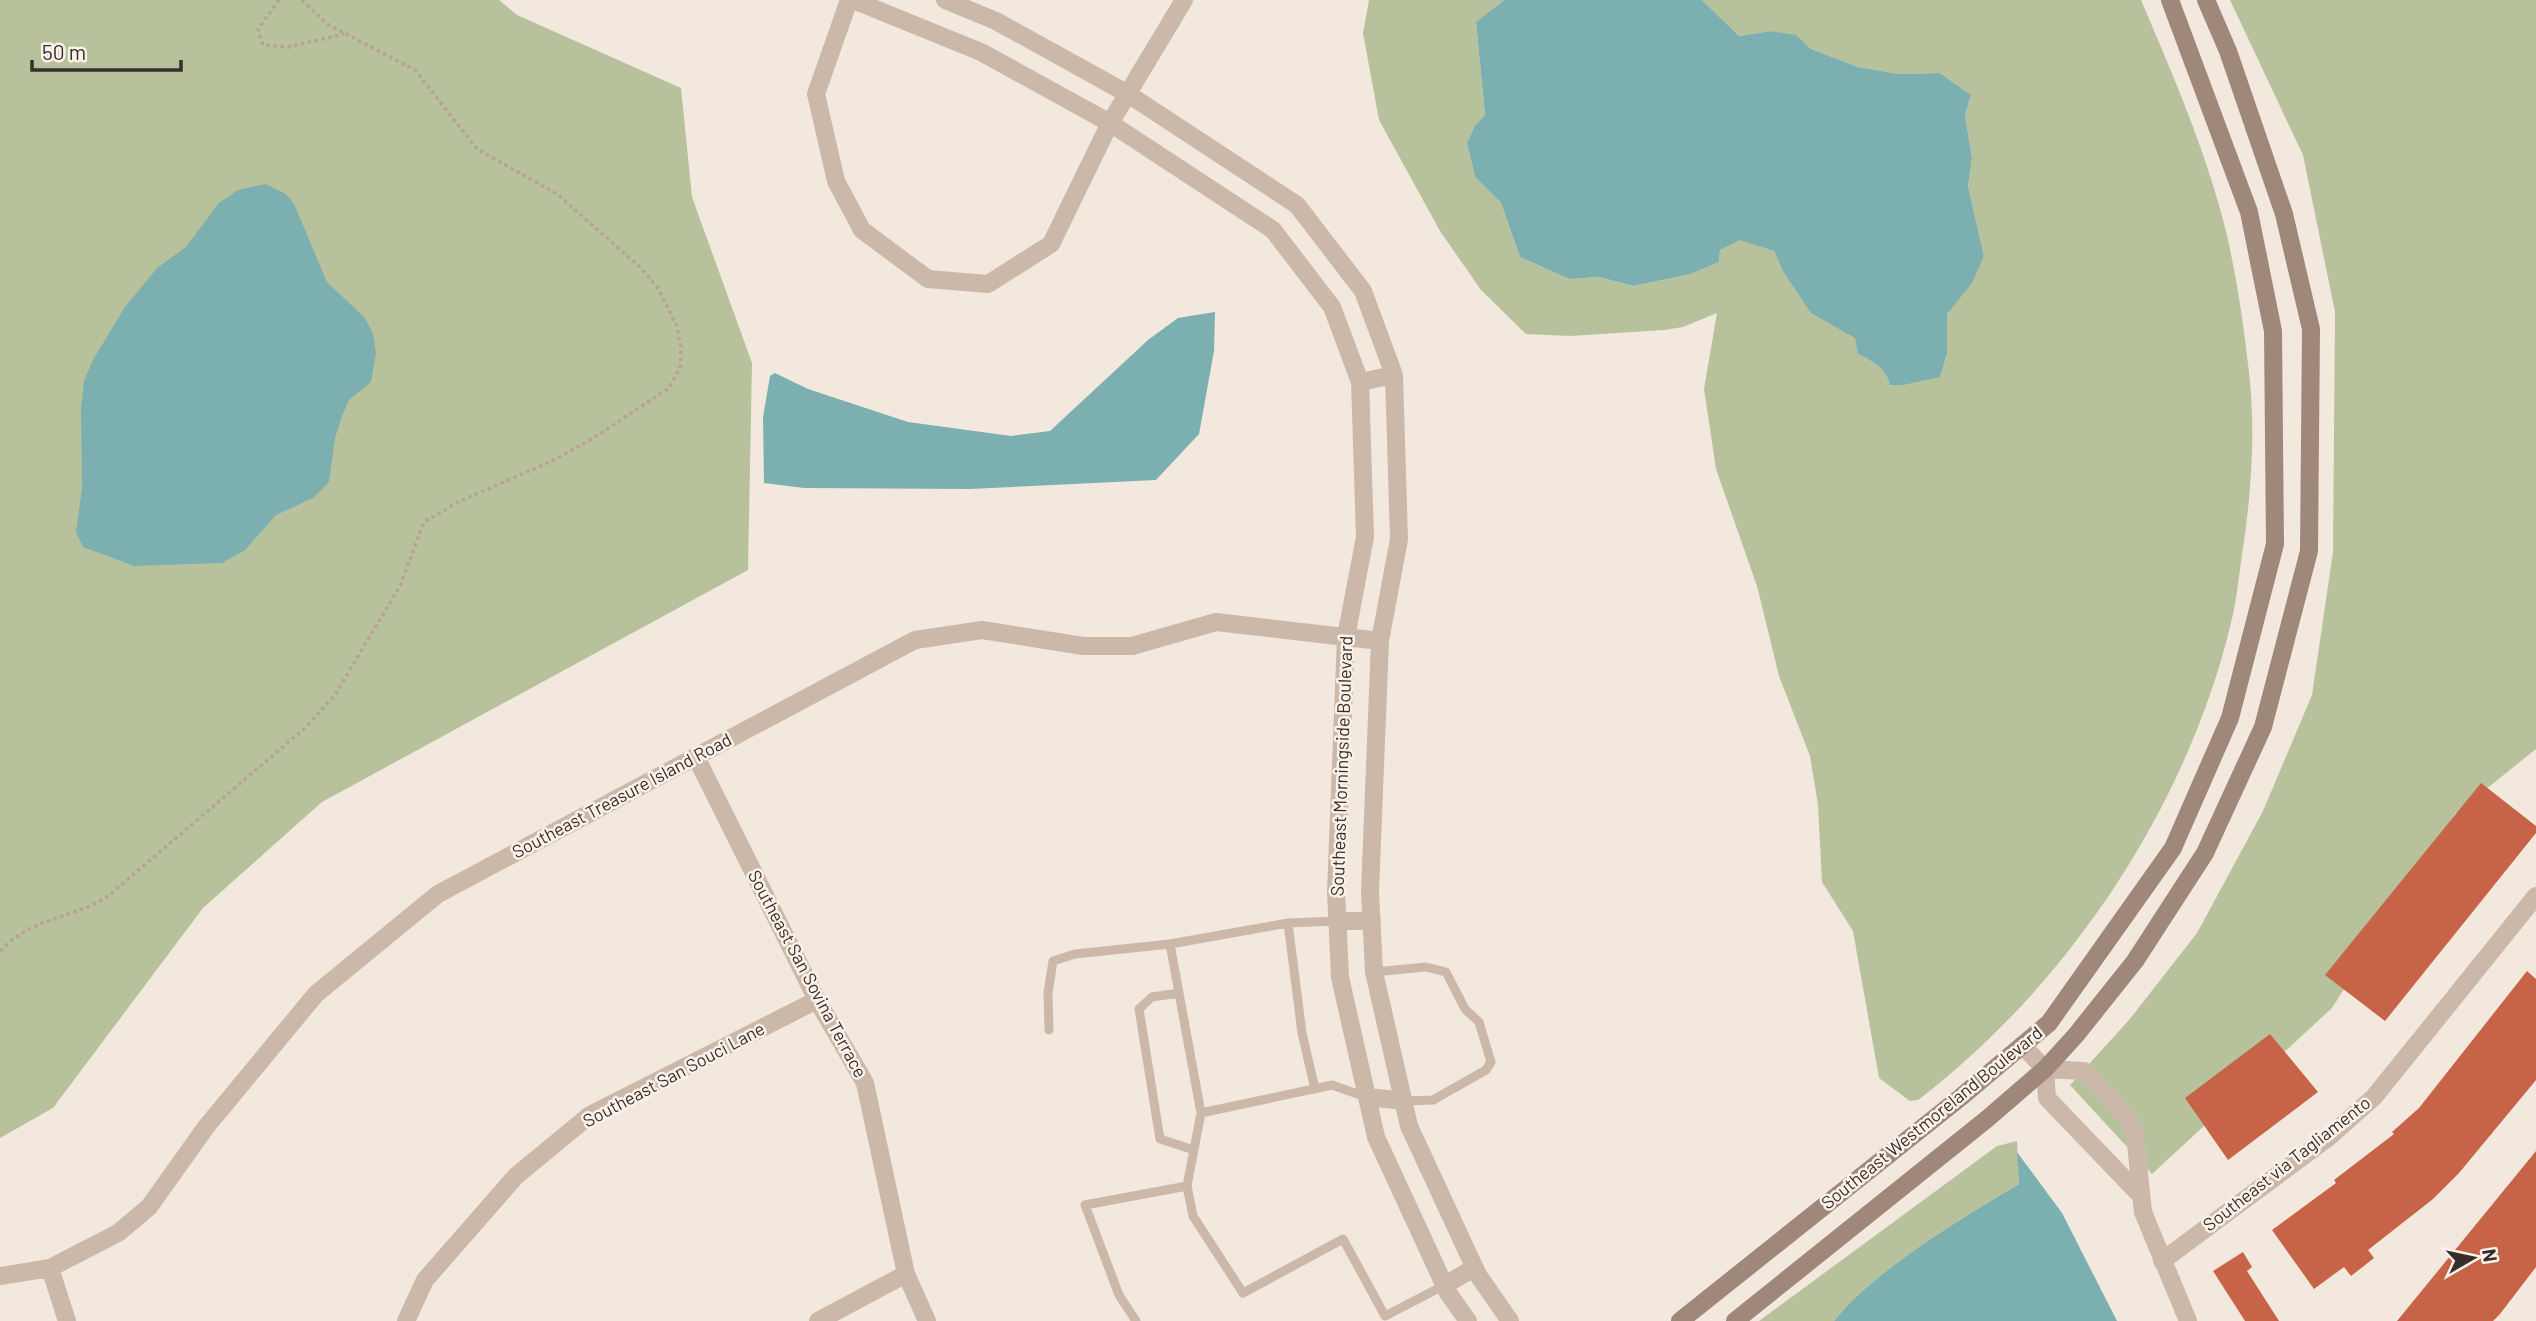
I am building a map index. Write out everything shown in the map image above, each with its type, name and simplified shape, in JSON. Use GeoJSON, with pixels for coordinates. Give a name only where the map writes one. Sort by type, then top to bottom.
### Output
{"type":"FeatureCollection","features":[{"type":"Feature","properties":{"kind":"street"},"geometry":{"type":"LineString","coordinates":[[851,0],[816,94],[836,181],[862,230],[928,279],[988,284],[1051,244],[1110,123],[1184,0]]}},
{"type":"Feature","properties":{"kind":"street","name":"Southeast Morningside Boulevard"},"geometry":{"type":"LineString","coordinates":[[851,0],[981,52],[1110,123],[1273,230],[1332,307],[1360,382],[1365,537],[1346,637],[1337,921],[1340,977],[1376,1137],[1445,1285],[1468,1321]]}},
{"type":"Feature","properties":{"kind":"street","name":"Southeast Morningside Boulevard"},"geometry":{"type":"LineString","coordinates":[[945,0],[996,21],[1128,94],[1297,205],[1363,290],[1394,375],[1399,539],[1380,641],[1371,921],[1374,972],[1409,1126],[1474,1268],[1510,1321]]}},
{"type":"Feature","properties":{"kind":"street","name":"Southeast Westmoreland Boulevard"},"geometry":{"type":"LineString","coordinates":[[1680,1321],[2049,1023],[2173,848],[2230,718],[2275,544],[2273,331],[2249,212],[2170,0]]}},
{"type":"Feature","properties":{"kind":"street","name":"Southeast Westmoreland Boulevard"},"geometry":{"type":"LineString","coordinates":[[1735,1321],[2045,1069],[2135,961],[2205,853],[2263,727],[2309,551],[2311,329],[2284,214],[2228,51],[2206,0]]}},
{"type":"Feature","properties":{"kind":"street"},"geometry":{"type":"LineString","coordinates":[[1360,382],[1394,375]]}},
{"type":"Feature","properties":{"kind":"street","name":"Southeast Treasure Island Road"},"geometry":{"type":"LineString","coordinates":[[0,1276],[50,1268],[118,1233],[149,1207],[206,1127],[316,994],[438,894],[915,640],[982,630],[1083,646],[1132,646],[1216,622],[1380,641]]}},
{"type":"Feature","properties":{"kind":"street","name":"Southeast San Sovina Terrace"},"geometry":{"type":"LineString","coordinates":[[696,757],[817,1000],[865,1083],[906,1274],[927,1321]]}},
{"type":"Feature","properties":{"kind":"street","name":"Southeast via Tagliamento"},"geometry":{"type":"LineString","coordinates":[[2162,1261],[2329,1137],[2374,1097],[2536,896]]}},
{"type":"Feature","properties":{"kind":"street"},"geometry":{"type":"LineString","coordinates":[[1337,921],[1371,921]]}},
{"type":"Feature","properties":{"kind":"street","name":"Southeast San Souci Lane"},"geometry":{"type":"LineString","coordinates":[[406,1321],[425,1280],[516,1177],[590,1115],[817,1000]]}},
{"type":"Feature","properties":{"kind":"street"},"geometry":{"type":"LineString","coordinates":[[2022,1045],[2045,1069],[2048,1098],[2141,1196]]}},
{"type":"Feature","properties":{"kind":"street"},"geometry":{"type":"LineString","coordinates":[[2045,1069],[2084,1071],[2129,1118],[2139,1149],[2143,1212],[2188,1321]]}},
{"type":"Feature","properties":{"kind":"street"},"geometry":{"type":"LineString","coordinates":[[1367,1097],[1404,1101]]}},
{"type":"Feature","properties":{"kind":"street"},"geometry":{"type":"LineString","coordinates":[[50,1268],[67,1321]]}},
{"type":"Feature","properties":{"kind":"street"},"geometry":{"type":"LineString","coordinates":[[1445,1285],[1474,1268]]}},
{"type":"Feature","properties":{"kind":"street"},"geometry":{"type":"LineString","coordinates":[[818,1321],[906,1274]]}},
{"type":"Feature","properties":{"kind":"lane"},"geometry":{"type":"LineString","coordinates":[[1049,1030],[1048,993],[1052,961],[1075,954],[1170,944],[1288,923],[1337,921]]}},
{"type":"Feature","properties":{"kind":"lane"},"geometry":{"type":"LineString","coordinates":[[1288,923],[1302,1033],[1315,1089]]}},
{"type":"Feature","properties":{"kind":"lane"},"geometry":{"type":"LineString","coordinates":[[1170,944],[1201,1113],[1187,1186],[1193,1216],[1243,1293],[1343,1239],[1384,1319],[1445,1285]]}},
{"type":"Feature","properties":{"kind":"lane"},"geometry":{"type":"LineString","coordinates":[[1374,972],[1426,967],[1446,972],[1465,1009],[1479,1022],[1490,1062],[1486,1070],[1433,1100],[1404,1101]]}},
{"type":"Feature","properties":{"kind":"lane"},"geometry":{"type":"LineString","coordinates":[[1179,993],[1152,997],[1139,1009],[1160,1139],[1194,1150]]}},
{"type":"Feature","properties":{"kind":"lane"},"geometry":{"type":"LineString","coordinates":[[1201,1113],[1332,1085],[1367,1097]]}},
{"type":"Feature","properties":{"kind":"lane"},"geometry":{"type":"LineString","coordinates":[[1136,1321],[1119,1295],[1085,1205],[1187,1186]]}},
{"type":"Feature","properties":{"kind":"path"},"geometry":{"type":"LineString","coordinates":[[279,0],[258,29],[263,45],[289,47],[346,33]]}},
{"type":"Feature","properties":{"kind":"path"},"geometry":{"type":"LineString","coordinates":[[0,951],[13,937],[34,924],[91,906],[107,897],[312,720],[341,687],[392,601],[424,522],[458,502],[552,461],[592,439],[669,388],[678,374],[681,348],[677,326],[658,288],[640,267],[557,194],[477,149],[415,70],[321,20],[302,0]]}},
{"type":"Feature","properties":{"kind":"green space"},"geometry":{"type":"Polygon","coordinates":[[[0,0],[499,0],[517,15],[681,88],[692,197],[752,363],[748,570],[322,802],[203,908],[53,1108],[0,1138],[0,0]]]}},
{"type":"Feature","properties":{"kind":"green space"},"geometry":{"type":"Polygon","coordinates":[[[1369,0],[1504,0],[1476,22],[1485,115],[1475,125],[1467,143],[1475,177],[1501,203],[1520,257],[1569,279],[1599,277],[1633,286],[1691,274],[1719,262],[1720,250],[1740,239],[1774,251],[1788,277],[1808,300],[1831,321],[1856,338],[1858,354],[1876,363],[1889,377],[1940,377],[1947,354],[1947,314],[1984,256],[1968,186],[1972,158],[1965,115],[1971,95],[1940,73],[1899,74],[1858,67],[1811,49],[1795,35],[1771,31],[1739,36],[1702,0],[2141,0],[2177,85],[2209,172],[2226,231],[2241,314],[2252,410],[2252,456],[2246,525],[2230,627],[2210,695],[2183,762],[2151,827],[2113,889],[2070,948],[2023,1004],[1972,1054],[1918,1100],[1910,1101],[1879,1078],[1853,931],[1822,882],[1818,805],[1810,756],[1779,676],[1757,586],[1716,469],[1704,389],[1717,313],[1683,327],[1664,330],[1570,336],[1526,334],[1481,290],[1440,231],[1379,120],[1363,33],[1369,0]]]}},
{"type":"Feature","properties":{"kind":"green space"},"geometry":{"type":"Polygon","coordinates":[[[2230,0],[2536,0],[2536,749],[2455,814],[2332,1008],[2152,1174],[2070,1085],[2129,1020],[2197,933],[2263,811],[2312,695],[2333,552],[2335,312],[2303,155],[2230,0]]]}},
{"type":"Feature","properties":{"kind":"green space"},"geometry":{"type":"Polygon","coordinates":[[[2017,1141],[2019,1184],[1895,1264],[1851,1302],[1834,1321],[1759,1321],[1997,1146],[2017,1141]]]}},
{"type":"Feature","properties":{"kind":"water"},"geometry":{"type":"Polygon","coordinates":[[[1504,0],[1702,0],[1739,36],[1771,31],[1796,35],[1811,49],[1858,67],[1899,74],[1940,73],[1971,95],[1965,115],[1972,158],[1968,186],[1984,256],[1972,283],[1947,314],[1947,354],[1940,377],[1890,385],[1882,370],[1858,354],[1855,338],[1811,313],[1783,271],[1774,251],[1740,240],[1720,250],[1719,262],[1691,274],[1633,286],[1599,277],[1569,279],[1520,257],[1501,203],[1475,177],[1467,143],[1475,125],[1485,115],[1476,22],[1504,0]]]}},
{"type":"Feature","properties":{"kind":"water"},"geometry":{"type":"Polygon","coordinates":[[[265,184],[286,194],[294,204],[327,282],[365,318],[373,334],[376,353],[371,382],[349,400],[342,416],[335,438],[329,482],[313,498],[276,515],[245,550],[222,563],[134,566],[83,547],[76,532],[82,488],[81,409],[84,381],[93,360],[125,307],[157,268],[186,247],[219,203],[238,190],[265,184]]]}},
{"type":"Feature","properties":{"kind":"water"},"geometry":{"type":"Polygon","coordinates":[[[1215,312],[1214,351],[1199,434],[1156,480],[970,489],[804,488],[764,483],[763,417],[770,376],[775,373],[808,389],[908,422],[1011,436],[1050,431],[1148,340],[1178,318],[1215,312]]]}},
{"type":"Feature","properties":{"kind":"water"},"geometry":{"type":"Polygon","coordinates":[[[2017,1152],[2062,1213],[2117,1321],[1834,1321],[1871,1283],[1920,1246],[2019,1184],[2017,1152]]]}},
{"type":"Feature","properties":{"kind":"building"},"geometry":{"type":"Polygon","coordinates":[[[2481,783],[2536,826],[2536,833],[2385,1021],[2325,975],[2481,783]]]}},
{"type":"Feature","properties":{"kind":"building"},"geometry":{"type":"Polygon","coordinates":[[[2527,971],[2536,979],[2536,1080],[2459,1173],[2433,1199],[2368,1250],[2374,1258],[2351,1276],[2344,1267],[2314,1289],[2272,1230],[2336,1183],[2334,1180],[2394,1134],[2392,1132],[2419,1108],[2527,971]]]}},
{"type":"Feature","properties":{"kind":"building"},"geometry":{"type":"Polygon","coordinates":[[[2270,1034],[2318,1092],[2228,1160],[2185,1098],[2270,1034]]]}},
{"type":"Feature","properties":{"kind":"building"},"geometry":{"type":"Polygon","coordinates":[[[2536,1151],[2536,1267],[2500,1314],[2493,1321],[2397,1321],[2536,1151]]]}},
{"type":"Feature","properties":{"kind":"building"},"geometry":{"type":"Polygon","coordinates":[[[2243,1252],[2252,1267],[2247,1271],[2279,1321],[2245,1321],[2213,1271],[2243,1252]]]}}]}
